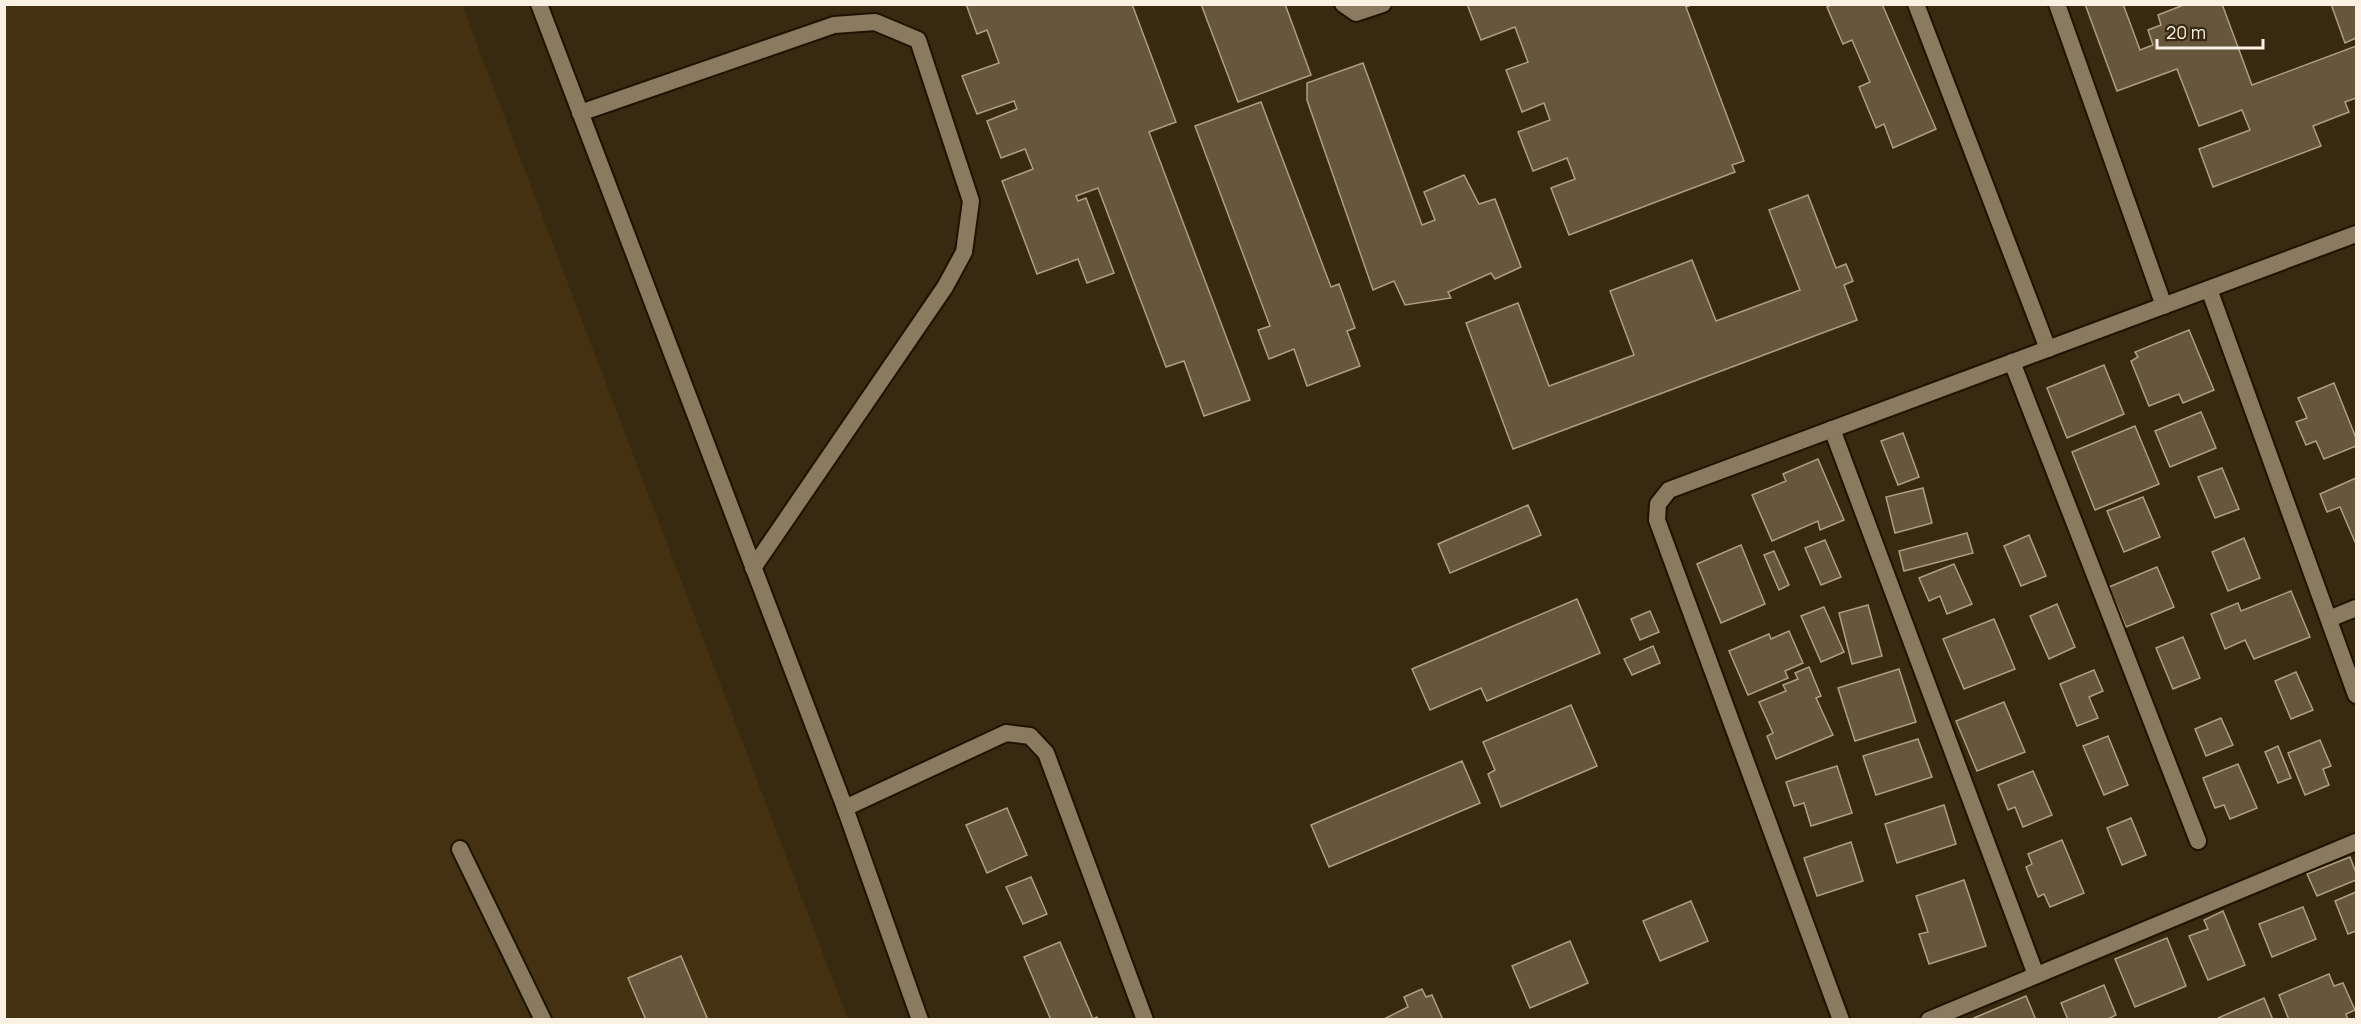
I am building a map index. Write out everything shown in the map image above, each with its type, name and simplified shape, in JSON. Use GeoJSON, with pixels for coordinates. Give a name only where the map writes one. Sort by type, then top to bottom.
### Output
{"type":"FeatureCollection","features":[{"type":"Feature","properties":{"kind":"street"},"geometry":{"type":"LineString","coordinates":[[539,4],[845,808],[920,1020]]}},
{"type":"Feature","properties":{"kind":"street"},"geometry":{"type":"LineString","coordinates":[[1343,4],[1356,13],[1383,4]]}},
{"type":"Feature","properties":{"kind":"street"},"geometry":{"type":"LineString","coordinates":[[1916,4],[2048,349]]}},
{"type":"Feature","properties":{"kind":"street"},"geometry":{"type":"LineString","coordinates":[[2057,4],[2164,306]]}},
{"type":"Feature","properties":{"kind":"street"},"geometry":{"type":"LineString","coordinates":[[580,113],[834,25],[875,22],[918,40],[971,201],[963,252],[945,287],[753,568]]}},
{"type":"Feature","properties":{"kind":"street"},"geometry":{"type":"LineString","coordinates":[[1841,1020],[1657,520],[1658,504],[1669,490],[2356,234]]}},
{"type":"Feature","properties":{"kind":"street"},"geometry":{"type":"LineString","coordinates":[[2209,288],[2356,695]]}},
{"type":"Feature","properties":{"kind":"street"},"geometry":{"type":"LineString","coordinates":[[2012,362],[2198,841]]}},
{"type":"Feature","properties":{"kind":"street"},"geometry":{"type":"LineString","coordinates":[[1832,429],[2036,975]]}},
{"type":"Feature","properties":{"kind":"street"},"geometry":{"type":"LineString","coordinates":[[2329,619],[2356,608]]}},
{"type":"Feature","properties":{"kind":"street"},"geometry":{"type":"LineString","coordinates":[[845,808],[1006,734],[1030,736],[1046,753],[1145,1020]]}},
{"type":"Feature","properties":{"kind":"street"},"geometry":{"type":"LineString","coordinates":[[1929,1020],[2356,842]]}},
{"type":"Feature","properties":{"kind":"street"},"geometry":{"type":"LineString","coordinates":[[460,849],[543,1020]]}},
{"type":"Feature","properties":{"kind":"shaded area"},"geometry":{"type":"Polygon","coordinates":[[[5,5],[462,5],[848,1019],[5,1020],[5,5]]]}},
{"type":"Feature","properties":{"kind":"building"},"geometry":{"type":"Polygon","coordinates":[[[966,4],[1132,4],[1176,122],[1149,132],[1250,400],[1204,416],[1184,361],[1166,367],[1098,188],[1076,196],[1078,201],[1086,198],[1114,273],[1087,283],[1078,259],[1037,274],[1002,181],[1033,169],[1025,149],[1001,158],[987,121],[1017,109],[1014,101],[977,114],[962,76],[999,63],[987,30],[977,34],[966,4]]]}},
{"type":"Feature","properties":{"kind":"building"},"geometry":{"type":"Polygon","coordinates":[[[1201,4],[1285,4],[1311,75],[1238,102],[1201,4]]]}},
{"type":"Feature","properties":{"kind":"building"},"geometry":{"type":"Polygon","coordinates":[[[1467,4],[1693,4],[1686,7],[1744,161],[1732,165],[1735,172],[1569,235],[1551,188],[1575,179],[1567,158],[1533,171],[1518,132],[1550,120],[1544,103],[1522,112],[1506,70],[1528,62],[1515,27],[1481,40],[1467,4]]]}},
{"type":"Feature","properties":{"kind":"building"},"geometry":{"type":"Polygon","coordinates":[[[1833,4],[1882,4],[1936,129],[1893,148],[1884,124],[1876,128],[1859,87],[1870,82],[1852,40],[1843,44],[1827,7],[1833,4]]]}},
{"type":"Feature","properties":{"kind":"building"},"geometry":{"type":"Polygon","coordinates":[[[2085,4],[2123,4],[2140,50],[2153,45],[2148,30],[2161,25],[2158,15],[2186,4],[2222,4],[2252,85],[2356,46],[2356,98],[2345,102],[2349,112],[2313,126],[2321,146],[2213,187],[2199,149],[2250,130],[2242,110],[2199,126],[2177,69],[2117,91],[2085,4]]]}},
{"type":"Feature","properties":{"kind":"building"},"geometry":{"type":"Polygon","coordinates":[[[2331,4],[2356,4],[2356,38],[2345,43],[2331,4]]]}},
{"type":"Feature","properties":{"kind":"building"},"geometry":{"type":"Polygon","coordinates":[[[1363,63],[1422,225],[1435,220],[1424,192],[1464,175],[1479,204],[1495,199],[1521,267],[1495,279],[1491,273],[1448,292],[1451,298],[1405,305],[1394,281],[1373,290],[1307,100],[1307,83],[1363,63]]]}},
{"type":"Feature","properties":{"kind":"building"},"geometry":{"type":"Polygon","coordinates":[[[1261,102],[1331,287],[1339,284],[1355,328],[1347,331],[1360,366],[1307,386],[1294,349],[1269,359],[1258,330],[1270,326],[1195,126],[1261,102]]]}},
{"type":"Feature","properties":{"kind":"building"},"geometry":{"type":"Polygon","coordinates":[[[1808,195],[1836,268],[1846,264],[1853,281],[1844,285],[1857,320],[1513,449],[1466,323],[1518,303],[1549,386],[1634,355],[1610,291],[1692,260],[1716,321],[1800,290],[1769,210],[1808,195]]]}},
{"type":"Feature","properties":{"kind":"building"},"geometry":{"type":"Polygon","coordinates":[[[2189,330],[2214,390],[2183,403],[2179,394],[2149,406],[2131,361],[2138,357],[2135,352],[2189,330]]]}},
{"type":"Feature","properties":{"kind":"building"},"geometry":{"type":"Polygon","coordinates":[[[2104,365],[2124,414],[2067,438],[2047,388],[2104,365]]]}},
{"type":"Feature","properties":{"kind":"building"},"geometry":{"type":"Polygon","coordinates":[[[2334,383],[2356,438],[2356,446],[2324,459],[2316,441],[2306,445],[2296,422],[2307,418],[2298,398],[2334,383]]]}},
{"type":"Feature","properties":{"kind":"building"},"geometry":{"type":"Polygon","coordinates":[[[2201,412],[2216,448],[2170,467],[2155,431],[2201,412]]]}},
{"type":"Feature","properties":{"kind":"building"},"geometry":{"type":"Polygon","coordinates":[[[2135,426],[2159,484],[2095,510],[2072,452],[2135,426]]]}},
{"type":"Feature","properties":{"kind":"building"},"geometry":{"type":"Polygon","coordinates":[[[1903,433],[1919,477],[1898,485],[1881,441],[1903,433]]]}},
{"type":"Feature","properties":{"kind":"building"},"geometry":{"type":"Polygon","coordinates":[[[1818,459],[1844,520],[1820,530],[1818,521],[1772,541],[1752,495],[1786,481],[1783,474],[1818,459]]]}},
{"type":"Feature","properties":{"kind":"building"},"geometry":{"type":"Polygon","coordinates":[[[2222,468],[2239,509],[2215,518],[2198,477],[2222,468]]]}},
{"type":"Feature","properties":{"kind":"building"},"geometry":{"type":"Polygon","coordinates":[[[2356,478],[2355,542],[2340,507],[2327,512],[2320,494],[2356,478]]]}},
{"type":"Feature","properties":{"kind":"building"},"geometry":{"type":"Polygon","coordinates":[[[1923,488],[1932,523],[1895,533],[1886,497],[1923,488]]]}},
{"type":"Feature","properties":{"kind":"building"},"geometry":{"type":"Polygon","coordinates":[[[2143,497],[2160,537],[2124,552],[2107,511],[2143,497]]]}},
{"type":"Feature","properties":{"kind":"building"},"geometry":{"type":"Polygon","coordinates":[[[1528,505],[1541,535],[1450,573],[1438,544],[1528,505]]]}},
{"type":"Feature","properties":{"kind":"building"},"geometry":{"type":"Polygon","coordinates":[[[1967,533],[1973,553],[1904,571],[1899,551],[1967,533]]]}},
{"type":"Feature","properties":{"kind":"building"},"geometry":{"type":"Polygon","coordinates":[[[2029,535],[2046,576],[2021,586],[2004,546],[2029,535]]]}},
{"type":"Feature","properties":{"kind":"building"},"geometry":{"type":"Polygon","coordinates":[[[2244,538],[2260,578],[2228,591],[2212,552],[2244,538]]]}},
{"type":"Feature","properties":{"kind":"building"},"geometry":{"type":"Polygon","coordinates":[[[1825,540],[1841,577],[1821,585],[1805,548],[1825,540]]]}},
{"type":"Feature","properties":{"kind":"building"},"geometry":{"type":"Polygon","coordinates":[[[1741,545],[1765,604],[1721,623],[1697,564],[1741,545]]]}},
{"type":"Feature","properties":{"kind":"building"},"geometry":{"type":"Polygon","coordinates":[[[1774,551],[1789,585],[1779,590],[1764,555],[1774,551]]]}},
{"type":"Feature","properties":{"kind":"building"},"geometry":{"type":"Polygon","coordinates":[[[1954,564],[1972,604],[1947,614],[1940,596],[1929,601],[1919,578],[1954,564]]]}},
{"type":"Feature","properties":{"kind":"building"},"geometry":{"type":"Polygon","coordinates":[[[2157,567],[2174,607],[2126,627],[2109,587],[2157,567]]]}},
{"type":"Feature","properties":{"kind":"building"},"geometry":{"type":"Polygon","coordinates":[[[2291,591],[2310,637],[2254,659],[2245,640],[2225,649],[2211,614],[2238,603],[2241,611],[2291,591]]]}},
{"type":"Feature","properties":{"kind":"building"},"geometry":{"type":"Polygon","coordinates":[[[1577,599],[1600,653],[1487,701],[1481,688],[1430,710],[1412,669],[1577,599]]]}},
{"type":"Feature","properties":{"kind":"building"},"geometry":{"type":"Polygon","coordinates":[[[2057,604],[2075,647],[2049,659],[2030,616],[2057,604]]]}},
{"type":"Feature","properties":{"kind":"building"},"geometry":{"type":"Polygon","coordinates":[[[1868,605],[1882,656],[1852,664],[1839,613],[1868,605]]]}},
{"type":"Feature","properties":{"kind":"building"},"geometry":{"type":"Polygon","coordinates":[[[1824,607],[1844,652],[1821,662],[1801,616],[1824,607]]]}},
{"type":"Feature","properties":{"kind":"building"},"geometry":{"type":"Polygon","coordinates":[[[1650,611],[1659,632],[1640,640],[1631,619],[1650,611]]]}},
{"type":"Feature","properties":{"kind":"building"},"geometry":{"type":"Polygon","coordinates":[[[1994,619],[2015,669],[1964,689],[1943,639],[1994,619]]]}},
{"type":"Feature","properties":{"kind":"building"},"geometry":{"type":"Polygon","coordinates":[[[1789,631],[1803,663],[1785,671],[1788,678],[1748,695],[1729,651],[1769,634],[1771,639],[1789,631]]]}},
{"type":"Feature","properties":{"kind":"building"},"geometry":{"type":"Polygon","coordinates":[[[2183,637],[2200,678],[2173,689],[2156,648],[2183,637]]]}},
{"type":"Feature","properties":{"kind":"building"},"geometry":{"type":"Polygon","coordinates":[[[1653,646],[1660,663],[1632,675],[1624,659],[1653,646]]]}},
{"type":"Feature","properties":{"kind":"building"},"geometry":{"type":"Polygon","coordinates":[[[1809,667],[1821,696],[1816,698],[1833,735],[1776,759],[1767,736],[1773,733],[1759,702],[1786,691],[1783,685],[1798,679],[1795,673],[1809,667]]]}},
{"type":"Feature","properties":{"kind":"building"},"geometry":{"type":"Polygon","coordinates":[[[1899,669],[1916,722],[1855,741],[1838,688],[1899,669]]]}},
{"type":"Feature","properties":{"kind":"building"},"geometry":{"type":"Polygon","coordinates":[[[2094,670],[2103,691],[2089,697],[2098,718],[2077,726],[2060,684],[2094,670]]]}},
{"type":"Feature","properties":{"kind":"building"},"geometry":{"type":"Polygon","coordinates":[[[2296,672],[2313,710],[2291,719],[2275,681],[2296,672]]]}},
{"type":"Feature","properties":{"kind":"building"},"geometry":{"type":"Polygon","coordinates":[[[2004,702],[2025,752],[1977,771],[1956,721],[2004,702]]]}},
{"type":"Feature","properties":{"kind":"building"},"geometry":{"type":"Polygon","coordinates":[[[1571,705],[1597,766],[1501,807],[1488,774],[1495,770],[1483,742],[1571,705]]]}},
{"type":"Feature","properties":{"kind":"building"},"geometry":{"type":"Polygon","coordinates":[[[2221,718],[2233,745],[2206,756],[2195,729],[2221,718]]]}},
{"type":"Feature","properties":{"kind":"building"},"geometry":{"type":"Polygon","coordinates":[[[2108,736],[2128,785],[2104,795],[2083,746],[2108,736]]]}},
{"type":"Feature","properties":{"kind":"building"},"geometry":{"type":"Polygon","coordinates":[[[1918,739],[1932,777],[1876,795],[1863,756],[1918,739]]]}},
{"type":"Feature","properties":{"kind":"building"},"geometry":{"type":"Polygon","coordinates":[[[2320,740],[2331,766],[2323,769],[2329,785],[2305,795],[2288,753],[2320,740]]]}},
{"type":"Feature","properties":{"kind":"building"},"geometry":{"type":"Polygon","coordinates":[[[2278,746],[2291,778],[2278,783],[2265,752],[2278,746]]]}},
{"type":"Feature","properties":{"kind":"building"},"geometry":{"type":"Polygon","coordinates":[[[1462,761],[1480,803],[1329,867],[1311,825],[1462,761]]]}},
{"type":"Feature","properties":{"kind":"building"},"geometry":{"type":"Polygon","coordinates":[[[2238,764],[2257,808],[2230,819],[2224,805],[2215,808],[2203,778],[2238,764]]]}},
{"type":"Feature","properties":{"kind":"building"},"geometry":{"type":"Polygon","coordinates":[[[1837,766],[1852,813],[1811,826],[1804,803],[1794,806],[1786,782],[1837,766]]]}},
{"type":"Feature","properties":{"kind":"building"},"geometry":{"type":"Polygon","coordinates":[[[2033,771],[2052,815],[2023,827],[2015,807],[2008,810],[1998,785],[2033,771]]]}},
{"type":"Feature","properties":{"kind":"building"},"geometry":{"type":"Polygon","coordinates":[[[1944,805],[1956,844],[1897,863],[1885,824],[1944,805]]]}},
{"type":"Feature","properties":{"kind":"building"},"geometry":{"type":"Polygon","coordinates":[[[1007,808],[1027,855],[987,873],[966,825],[1007,808]]]}},
{"type":"Feature","properties":{"kind":"building"},"geometry":{"type":"Polygon","coordinates":[[[2131,818],[2146,855],[2122,865],[2107,828],[2131,818]]]}},
{"type":"Feature","properties":{"kind":"building"},"geometry":{"type":"Polygon","coordinates":[[[2062,840],[2084,893],[2050,907],[2044,894],[2038,897],[2026,867],[2032,864],[2028,854],[2062,840]]]}},
{"type":"Feature","properties":{"kind":"building"},"geometry":{"type":"Polygon","coordinates":[[[1851,842],[1863,881],[1817,896],[1804,858],[1851,842]]]}},
{"type":"Feature","properties":{"kind":"building"},"geometry":{"type":"Polygon","coordinates":[[[2350,857],[2356,880],[2317,896],[2307,874],[2350,857]]]}},
{"type":"Feature","properties":{"kind":"building"},"geometry":{"type":"Polygon","coordinates":[[[1031,877],[1047,914],[1023,924],[1006,887],[1031,877]]]}},
{"type":"Feature","properties":{"kind":"building"},"geometry":{"type":"Polygon","coordinates":[[[1964,880],[1986,946],[1929,964],[1919,934],[1928,932],[1916,896],[1964,880]]]}},
{"type":"Feature","properties":{"kind":"building"},"geometry":{"type":"Polygon","coordinates":[[[2356,892],[2356,931],[2348,934],[2335,901],[2356,892]]]}},
{"type":"Feature","properties":{"kind":"building"},"geometry":{"type":"Polygon","coordinates":[[[1691,901],[1708,941],[1660,961],[1643,921],[1691,901]]]}},
{"type":"Feature","properties":{"kind":"building"},"geometry":{"type":"Polygon","coordinates":[[[2303,907],[2316,939],[2272,957],[2259,924],[2303,907]]]}},
{"type":"Feature","properties":{"kind":"building"},"geometry":{"type":"Polygon","coordinates":[[[2223,911],[2245,965],[2208,980],[2189,936],[2208,929],[2204,920],[2223,911]]]}},
{"type":"Feature","properties":{"kind":"building"},"geometry":{"type":"Polygon","coordinates":[[[2167,938],[2186,986],[2135,1007],[2115,959],[2167,938]]]}},
{"type":"Feature","properties":{"kind":"building"},"geometry":{"type":"Polygon","coordinates":[[[1570,941],[1588,983],[1530,1008],[1512,966],[1570,941]]]}},
{"type":"Feature","properties":{"kind":"building"},"geometry":{"type":"Polygon","coordinates":[[[1060,942],[1093,1019],[1097,1017],[1098,1020],[1051,1020],[1024,957],[1060,942]]]}},
{"type":"Feature","properties":{"kind":"building"},"geometry":{"type":"Polygon","coordinates":[[[681,956],[708,1020],[646,1020],[628,978],[681,956]]]}},
{"type":"Feature","properties":{"kind":"building"},"geometry":{"type":"Polygon","coordinates":[[[2329,974],[2334,986],[2343,983],[2355,1010],[2346,1014],[2348,1020],[2289,1020],[2279,995],[2329,974]]]}},
{"type":"Feature","properties":{"kind":"building"},"geometry":{"type":"Polygon","coordinates":[[[2104,985],[2116,1015],[2106,1020],[2068,1020],[2061,1003],[2104,985]]]}},
{"type":"Feature","properties":{"kind":"building"},"geometry":{"type":"Polygon","coordinates":[[[1422,989],[1426,997],[1432,995],[1443,1020],[1382,1020],[1408,1007],[1404,997],[1422,989]]]}},
{"type":"Feature","properties":{"kind":"building"},"geometry":{"type":"Polygon","coordinates":[[[2026,996],[2036,1020],[1975,1020],[1974,1018],[2026,996]]]}},
{"type":"Feature","properties":{"kind":"building"},"geometry":{"type":"Polygon","coordinates":[[[2264,998],[2273,1020],[2218,1020],[2218,1018],[2264,998]]]}}]}
